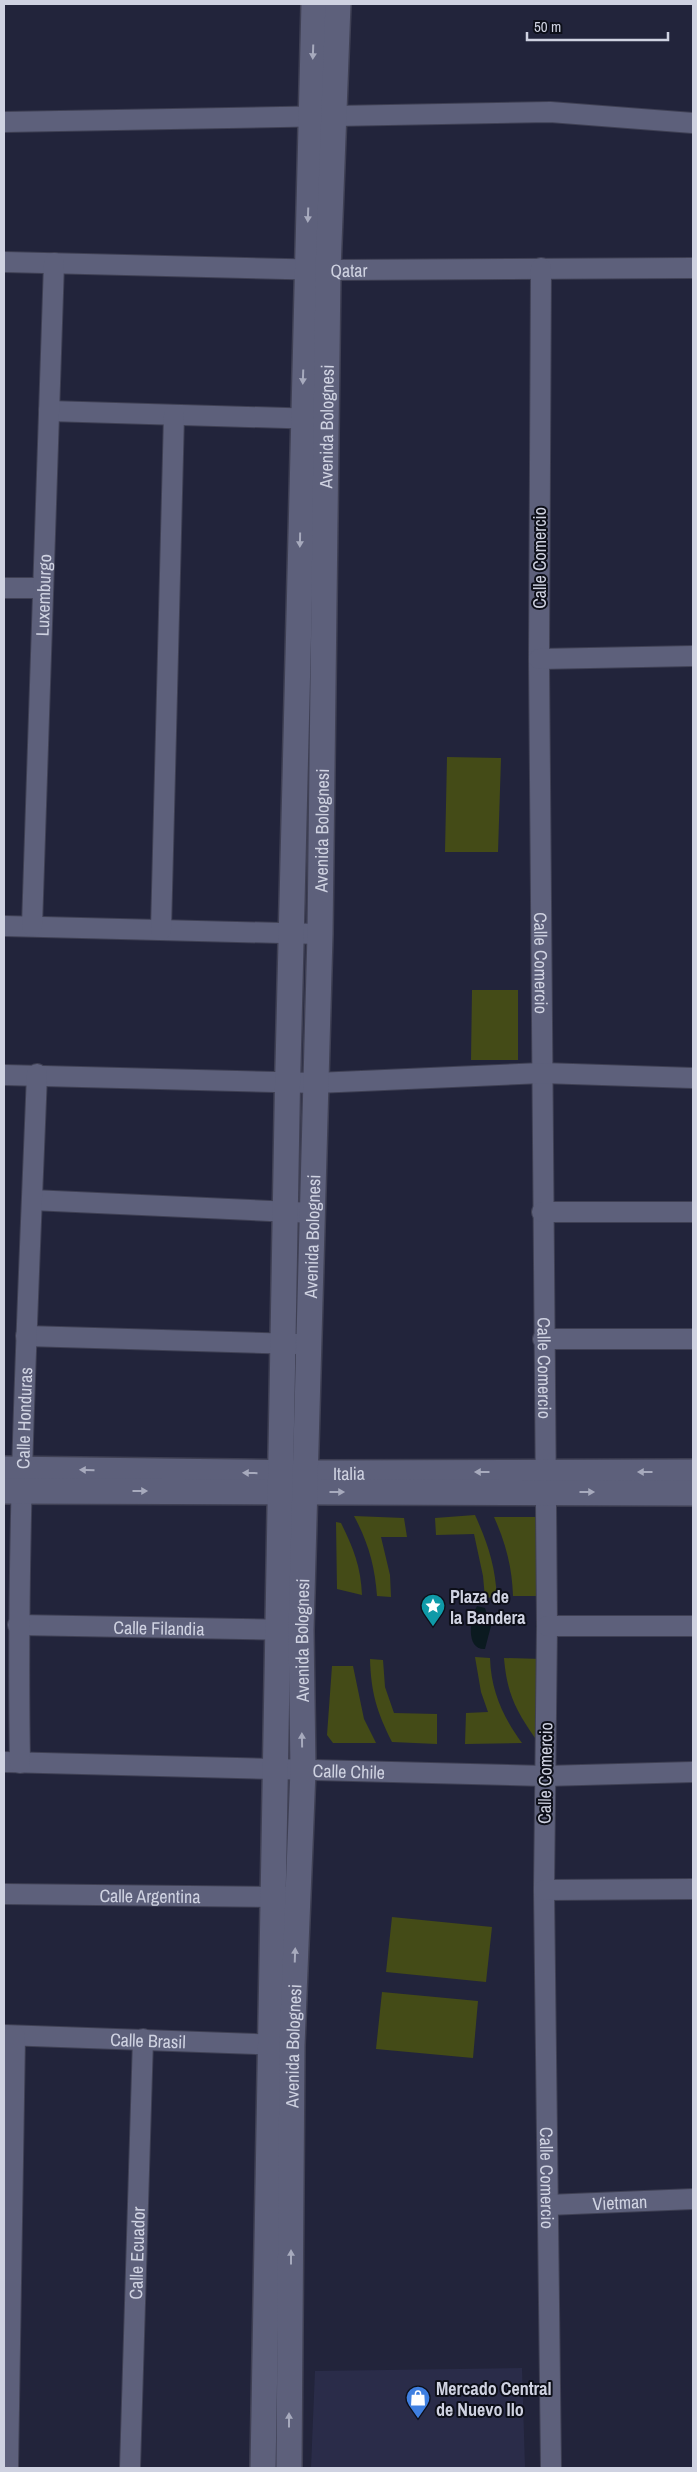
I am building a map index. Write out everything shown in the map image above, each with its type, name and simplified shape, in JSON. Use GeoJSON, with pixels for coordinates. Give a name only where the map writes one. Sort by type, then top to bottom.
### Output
{"type":"FeatureCollection","features":[{"type":"Feature","properties":{"kind":"street","name":"Avenida Bolognesi"},"geometry":{"type":"LineString","coordinates":[[263,2468],[281,2044],[284,1897],[276,1768],[290,1630],[292,1482],[284,1344],[302,419],[318,269],[322,116],[314,4]]}},
{"type":"Feature","properties":{"kind":"street","name":"Avenida Bolognesi"},"geometry":{"type":"LineString","coordinates":[[322,116],[338,4]]}},
{"type":"Feature","properties":{"kind":"street"},"geometry":{"type":"LineString","coordinates":[[4,122],[550,112],[693,123]]}},
{"type":"Feature","properties":{"kind":"street","name":"Qatar"},"geometry":{"type":"LineString","coordinates":[[4,262],[318,269],[693,268]]}},
{"type":"Feature","properties":{"kind":"street","name":"Luxemburgo"},"geometry":{"type":"LineString","coordinates":[[32,926],[54,263]]}},
{"type":"Feature","properties":{"kind":"street","name":"Calle Comercio"},"geometry":{"type":"LineString","coordinates":[[540,268],[539,659],[543,1339],[547,1626],[544,1890],[551,2468]]}},
{"type":"Feature","properties":{"kind":"street","name":"Avenida Bolognesi"},"geometry":{"type":"LineString","coordinates":[[292,1482],[308,1344],[320,934],[328,419],[318,269]]}},
{"type":"Feature","properties":{"kind":"street"},"geometry":{"type":"LineString","coordinates":[[49,412],[328,419]]}},
{"type":"Feature","properties":{"kind":"street"},"geometry":{"type":"LineString","coordinates":[[161,930],[174,415]]}},
{"type":"Feature","properties":{"kind":"street"},"geometry":{"type":"LineString","coordinates":[[4,588],[43,588]]}},
{"type":"Feature","properties":{"kind":"street"},"geometry":{"type":"LineString","coordinates":[[539,659],[693,656]]}},
{"type":"Feature","properties":{"kind":"street"},"geometry":{"type":"LineString","coordinates":[[4,926],[320,934]]}},
{"type":"Feature","properties":{"kind":"street"},"geometry":{"type":"LineString","coordinates":[[4,1075],[37,1074],[316,1083],[542,1073],[693,1078]]}},
{"type":"Feature","properties":{"kind":"street","name":"Calle Honduras"},"geometry":{"type":"LineString","coordinates":[[12,1762],[18,1625],[12,1480],[26,1336],[37,1074]]}},
{"type":"Feature","properties":{"kind":"street"},"geometry":{"type":"LineString","coordinates":[[32,1200],[313,1213]]}},
{"type":"Feature","properties":{"kind":"street"},"geometry":{"type":"LineString","coordinates":[[542,1212],[693,1212]]}},
{"type":"Feature","properties":{"kind":"street"},"geometry":{"type":"LineString","coordinates":[[26,1336],[308,1344]]}},
{"type":"Feature","properties":{"kind":"street"},"geometry":{"type":"LineString","coordinates":[[543,1339],[693,1339]]}},
{"type":"Feature","properties":{"kind":"street","name":"Italia"},"geometry":{"type":"LineString","coordinates":[[12,1480],[545,1482],[693,1472]]}},
{"type":"Feature","properties":{"kind":"street"},"geometry":{"type":"LineString","coordinates":[[545,1482],[693,1493]]}},
{"type":"Feature","properties":{"kind":"street","name":"Calle Filandia"},"geometry":{"type":"LineString","coordinates":[[18,1625],[290,1630]]}},
{"type":"Feature","properties":{"kind":"street"},"geometry":{"type":"LineString","coordinates":[[547,1626],[693,1626]]}},
{"type":"Feature","properties":{"kind":"street","name":"Avenida Bolognesi"},"geometry":{"type":"LineString","coordinates":[[284,1897],[303,1770],[290,1630]]}},
{"type":"Feature","properties":{"kind":"street","name":"Calle Chile"},"geometry":{"type":"LineString","coordinates":[[12,1762],[545,1776],[693,1772]]}},
{"type":"Feature","properties":{"kind":"street"},"geometry":{"type":"LineString","coordinates":[[544,1890],[693,1889]]}},
{"type":"Feature","properties":{"kind":"street","name":"Calle Argentina"},"geometry":{"type":"LineString","coordinates":[[4,1894],[284,1897]]}},
{"type":"Feature","properties":{"kind":"street"},"geometry":{"type":"LineString","coordinates":[[8,2468],[9,2035]]}},
{"type":"Feature","properties":{"kind":"street","name":"Calle Brasil"},"geometry":{"type":"LineString","coordinates":[[9,2035],[281,2044]]}},
{"type":"Feature","properties":{"kind":"street","name":"Calle Ecuador"},"geometry":{"type":"LineString","coordinates":[[130,2468],[143,2039]]}},
{"type":"Feature","properties":{"kind":"street","name":"Avenida Bolognesi"},"geometry":{"type":"LineString","coordinates":[[281,2044],[289,2468]]}},
{"type":"Feature","properties":{"kind":"street","name":"Vietman"},"geometry":{"type":"LineString","coordinates":[[548,2205],[693,2199]]}},
{"type":"Feature","properties":{"kind":"shaded area"},"geometry":{"type":"Polygon","coordinates":[[[477,1606],[485,1608],[491,1626],[485,1649],[479,1648],[472,1639],[472,1618],[477,1606]]]}},
{"type":"Feature","properties":{"kind":"shaded area","name":"Mercado Central de Nuevo Ilo"},"geometry":{"type":"Polygon","coordinates":[[[522,2368],[525,2468],[311,2468],[315,2371],[522,2368]]]}},
{"type":"Feature","properties":{"kind":"green space"},"geometry":{"type":"Polygon","coordinates":[[[447,757],[501,758],[498,852],[445,852],[447,757]]]}},
{"type":"Feature","properties":{"kind":"green space"},"geometry":{"type":"Polygon","coordinates":[[[472,990],[518,990],[518,1060],[471,1060],[472,990]]]}},
{"type":"Feature","properties":{"kind":"green space"},"geometry":{"type":"Polygon","coordinates":[[[475,1515],[490,1555],[495,1575],[497,1597],[485,1598],[483,1576],[474,1534],[436,1535],[435,1518],[475,1515]]]}},
{"type":"Feature","properties":{"kind":"green space"},"geometry":{"type":"Polygon","coordinates":[[[354,1516],[404,1518],[407,1537],[381,1537],[390,1575],[391,1597],[377,1596],[375,1574],[370,1554],[354,1516]]]}},
{"type":"Feature","properties":{"kind":"green space"},"geometry":{"type":"Polygon","coordinates":[[[494,1517],[537,1517],[539,1596],[513,1596],[508,1556],[494,1517]]]}},
{"type":"Feature","properties":{"kind":"green space"},"geometry":{"type":"Polygon","coordinates":[[[336,1522],[341,1523],[353,1549],[360,1575],[362,1595],[337,1589],[336,1522]]]}},
{"type":"Feature","properties":{"kind":"green space"},"geometry":{"type":"Polygon","coordinates":[[[475,1657],[490,1658],[493,1682],[499,1703],[522,1743],[465,1744],[466,1713],[488,1712],[481,1692],[475,1657]]]}},
{"type":"Feature","properties":{"kind":"green space"},"geometry":{"type":"Polygon","coordinates":[[[504,1658],[542,1659],[541,1738],[535,1738],[517,1709],[507,1681],[504,1658]]]}},
{"type":"Feature","properties":{"kind":"green space"},"geometry":{"type":"Polygon","coordinates":[[[370,1659],[383,1660],[385,1687],[394,1713],[437,1714],[437,1744],[392,1742],[376,1702],[370,1659]]]}},
{"type":"Feature","properties":{"kind":"green space"},"geometry":{"type":"Polygon","coordinates":[[[332,1666],[353,1666],[364,1719],[376,1743],[333,1743],[327,1735],[332,1666]]]}},
{"type":"Feature","properties":{"kind":"green space"},"geometry":{"type":"Polygon","coordinates":[[[392,1917],[492,1927],[486,1982],[386,1972],[392,1917]]]}},
{"type":"Feature","properties":{"kind":"green space"},"geometry":{"type":"Polygon","coordinates":[[[382,1992],[478,2001],[473,2058],[376,2049],[382,1992]]]}},
{"type":"Feature","properties":{"kind":"place","name":"Plaza de la Bandera"},"geometry":{"type":"Point","coordinates":[433,1627]}},
{"type":"Feature","properties":{"kind":"place","name":"Mercado Central de Nuevo Ilo"},"geometry":{"type":"Point","coordinates":[418,2419]}}]}
